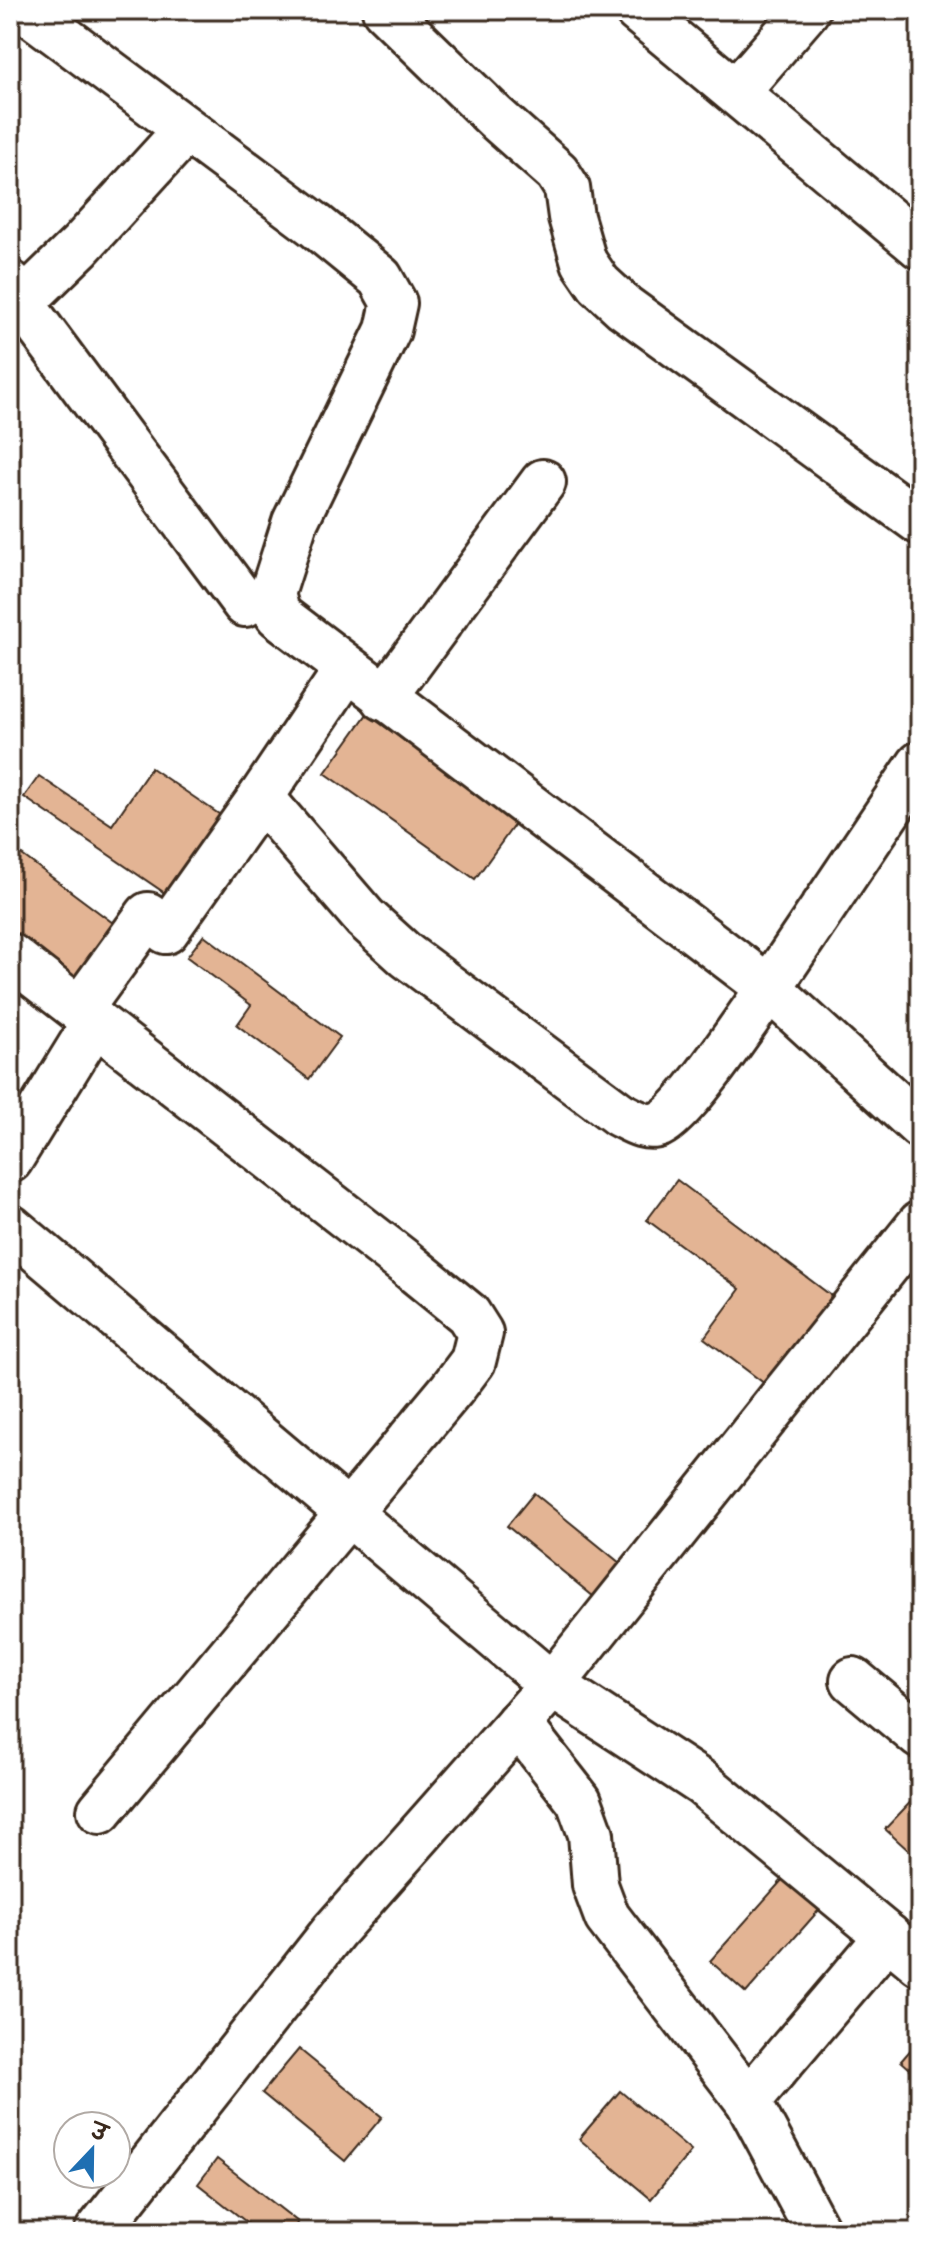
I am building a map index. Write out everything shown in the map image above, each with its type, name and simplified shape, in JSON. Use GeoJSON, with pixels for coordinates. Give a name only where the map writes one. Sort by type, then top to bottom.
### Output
{"type":"FeatureCollection","features":[{"type":"Feature","properties":{"kind":"street"},"geometry":{"type":"LineString","coordinates":[[26,10],[315,225],[380,278],[394,303],[388,330],[295,522],[272,594],[278,615],[769,988],[920,1126]]}},
{"type":"Feature","properties":{"kind":"street"},"geometry":{"type":"LineString","coordinates":[[385,10],[495,117],[557,172],[567,188],[571,217],[584,262],[599,284],[624,307],[920,522]]}},
{"type":"Feature","properties":{"kind":"street"},"geometry":{"type":"LineString","coordinates":[[637,10],[920,246]]}},
{"type":"Feature","properties":{"kind":"street"},"geometry":{"type":"LineString","coordinates":[[737,91],[807,10]]}},
{"type":"Feature","properties":{"kind":"street"},"geometry":{"type":"LineString","coordinates":[[186,130],[14,301],[245,604]]}},
{"type":"Feature","properties":{"kind":"street"},"geometry":{"type":"LineString","coordinates":[[384,698],[543,482]]}},
{"type":"Feature","properties":{"kind":"street"},"geometry":{"type":"LineString","coordinates":[[95,1022],[82,1006],[157,923],[261,797],[347,669]]}},
{"type":"Feature","properties":{"kind":"street"},"geometry":{"type":"LineString","coordinates":[[261,797],[365,918],[407,956],[619,1114],[641,1125],[658,1125],[679,1109],[769,988],[920,764]]}},
{"type":"Feature","properties":{"kind":"street"},"geometry":{"type":"LineString","coordinates":[[10,956],[436,1287],[468,1314],[480,1333],[473,1361],[100,1811]]}},
{"type":"Feature","properties":{"kind":"street"},"geometry":{"type":"LineString","coordinates":[[10,1160],[95,1022]]}},
{"type":"Feature","properties":{"kind":"street"},"geometry":{"type":"LineString","coordinates":[[97,2232],[334,1931],[552,1685],[920,1224]]}},
{"type":"Feature","properties":{"kind":"street"},"geometry":{"type":"LineString","coordinates":[[10,1227],[552,1685],[702,1783],[904,1950],[748,2101]]}},
{"type":"Feature","properties":{"kind":"street"},"geometry":{"type":"LineString","coordinates":[[853,1680],[920,1736]]}},
{"type":"Feature","properties":{"kind":"street"},"geometry":{"type":"LineString","coordinates":[[518,1723],[579,1801],[591,1834],[595,1885],[607,1917],[748,2101],[818,2232]]}},
{"type":"Feature","properties":{"kind":"building"},"geometry":{"type":"Polygon","coordinates":[[[367,714],[517,821],[475,879],[325,773],[367,714]]]}},
{"type":"Feature","properties":{"kind":"building"},"geometry":{"type":"Polygon","coordinates":[[[151,768],[235,825],[181,904],[24,797],[39,776],[112,825],[151,768]]]}},
{"type":"Feature","properties":{"kind":"building"},"geometry":{"type":"Polygon","coordinates":[[[10,846],[125,932],[78,992],[10,941],[10,846]]]}},
{"type":"Feature","properties":{"kind":"building"},"geometry":{"type":"Polygon","coordinates":[[[204,935],[340,1037],[309,1079],[237,1025],[251,1005],[187,957],[204,935]]]}},
{"type":"Feature","properties":{"kind":"building"},"geometry":{"type":"Polygon","coordinates":[[[677,1180],[841,1303],[773,1390],[704,1338],[740,1289],[647,1220],[677,1180]]]}},
{"type":"Feature","properties":{"kind":"building"},"geometry":{"type":"Polygon","coordinates":[[[534,1493],[626,1568],[599,1601],[507,1526],[534,1493]]]}},
{"type":"Feature","properties":{"kind":"building"},"geometry":{"type":"Polygon","coordinates":[[[920,1792],[920,1861],[885,1829],[920,1792]]]}},
{"type":"Feature","properties":{"kind":"building"},"geometry":{"type":"Polygon","coordinates":[[[783,1879],[819,1910],[746,1993],[710,1961],[783,1879]]]}},
{"type":"Feature","properties":{"kind":"building"},"geometry":{"type":"Polygon","coordinates":[[[920,2039],[920,2078],[901,2061],[920,2039]]]}},
{"type":"Feature","properties":{"kind":"building"},"geometry":{"type":"Polygon","coordinates":[[[299,2049],[382,2117],[345,2161],[262,2093],[299,2049]]]}},
{"type":"Feature","properties":{"kind":"building"},"geometry":{"type":"Polygon","coordinates":[[[620,2091],[691,2151],[651,2199],[579,2139],[620,2091]]]}},
{"type":"Feature","properties":{"kind":"building"},"geometry":{"type":"Polygon","coordinates":[[[217,2159],[298,2222],[290,2232],[259,2232],[198,2184],[217,2159]]]}}]}
